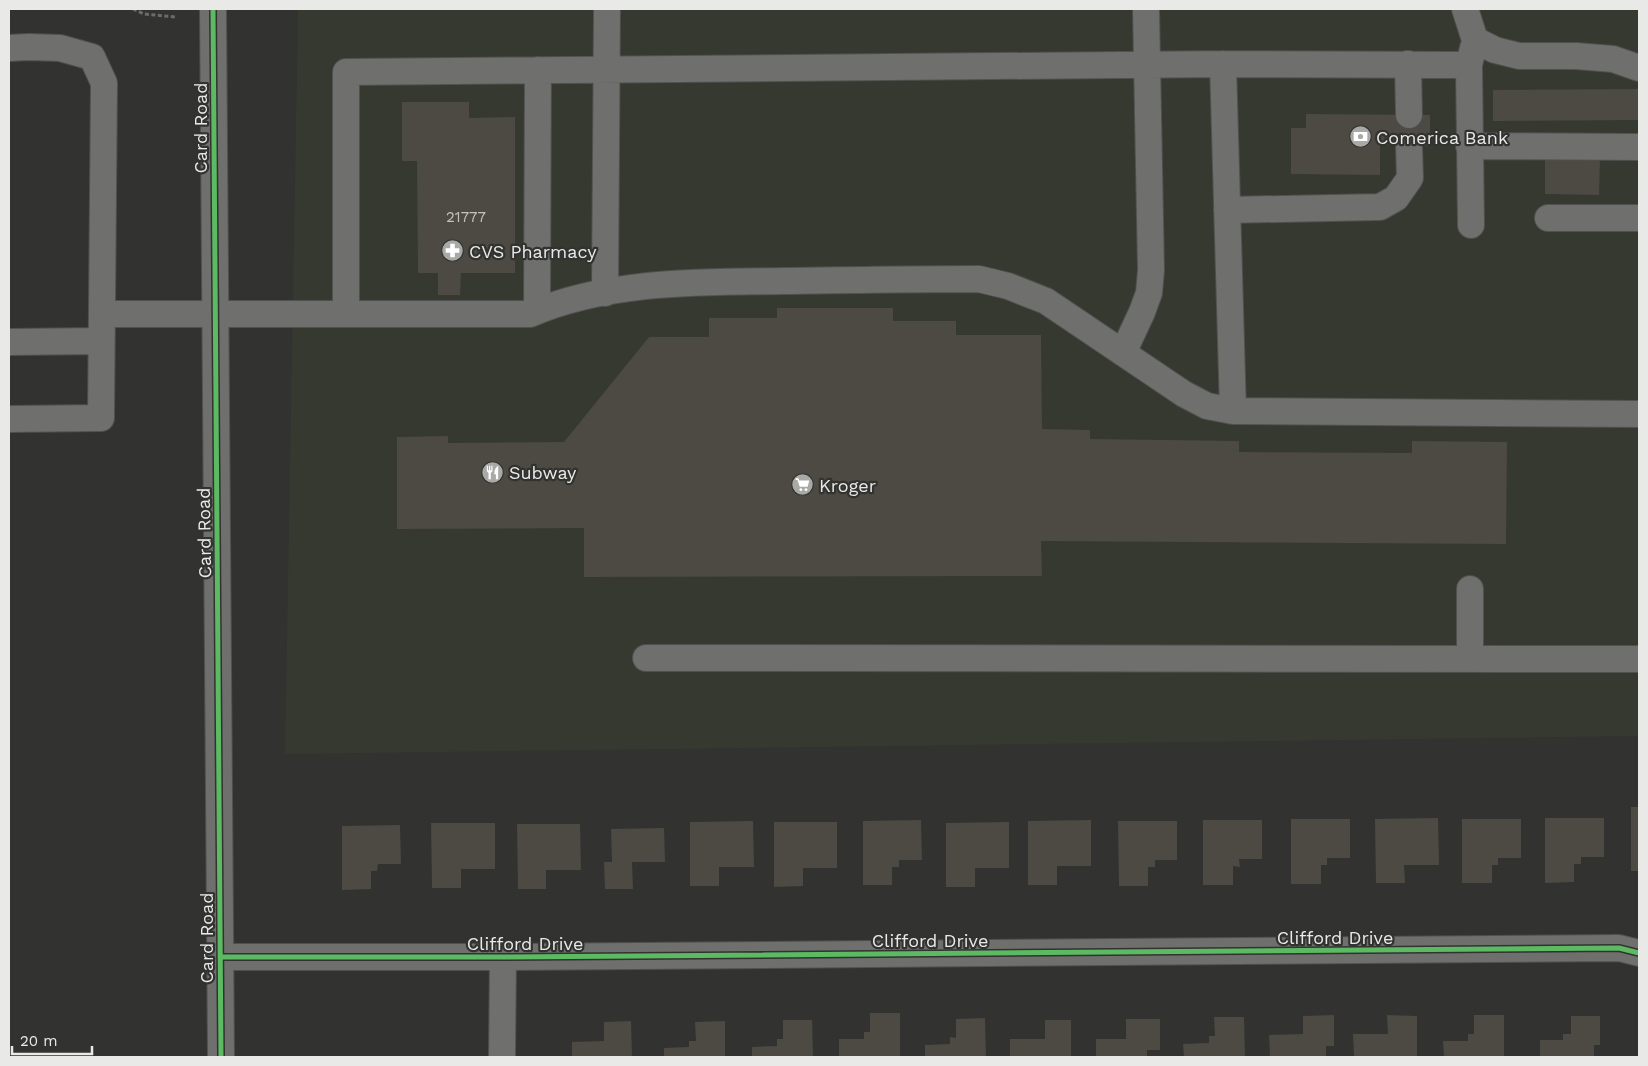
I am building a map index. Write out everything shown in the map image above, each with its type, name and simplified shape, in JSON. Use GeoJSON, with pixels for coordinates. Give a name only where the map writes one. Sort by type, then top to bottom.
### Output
{"type":"FeatureCollection","features":[{"type":"Feature","properties":{"kind":"street","name":"Card Road"},"geometry":{"type":"LineString","coordinates":[[213,9],[221,1057]]}},
{"type":"Feature","properties":{"kind":"street"},"geometry":{"type":"LineString","coordinates":[[605,293],[607,9]]}},
{"type":"Feature","properties":{"kind":"street"},"geometry":{"type":"LineString","coordinates":[[1123,353],[1149,293],[1151,270],[1146,9]]}},
{"type":"Feature","properties":{"kind":"street"},"geometry":{"type":"LineString","coordinates":[[1465,9],[1475,40],[1469,65],[1471,225]]}},
{"type":"Feature","properties":{"kind":"street"},"geometry":{"type":"LineString","coordinates":[[1475,40],[1494,50],[1519,56],[1576,56],[1613,59],[1639,68]]}},
{"type":"Feature","properties":{"kind":"street"},"geometry":{"type":"LineString","coordinates":[[9,48],[60,48],[92,57],[104,83],[101,418],[9,419]]}},
{"type":"Feature","properties":{"kind":"street"},"geometry":{"type":"LineString","coordinates":[[346,314],[346,72],[1223,64],[1469,65]]}},
{"type":"Feature","properties":{"kind":"street"},"geometry":{"type":"LineString","coordinates":[[1223,64],[1233,411]]}},
{"type":"Feature","properties":{"kind":"street"},"geometry":{"type":"LineString","coordinates":[[1408,64],[1409,115]]}},
{"type":"Feature","properties":{"kind":"street"},"geometry":{"type":"LineString","coordinates":[[537,311],[538,70]]}},
{"type":"Feature","properties":{"kind":"street"},"geometry":{"type":"LineString","coordinates":[[1227,210],[1380,207],[1396,198],[1410,178],[1409,146]]}},
{"type":"Feature","properties":{"kind":"street"},"geometry":{"type":"LineString","coordinates":[[1469,146],[1639,147]]}},
{"type":"Feature","properties":{"kind":"street"},"geometry":{"type":"LineString","coordinates":[[1548,218],[1639,218]]}},
{"type":"Feature","properties":{"kind":"street"},"geometry":{"type":"LineString","coordinates":[[102,314],[530,314],[557,303],[605,293],[642,286],[690,282],[979,279],[1008,286],[1046,301],[1184,394],[1207,406],[1233,411],[1639,414]]}},
{"type":"Feature","properties":{"kind":"street"},"geometry":{"type":"LineString","coordinates":[[9,342],[101,341]]}},
{"type":"Feature","properties":{"kind":"street"},"geometry":{"type":"LineString","coordinates":[[1470,589],[1470,659]]}},
{"type":"Feature","properties":{"kind":"street"},"geometry":{"type":"LineString","coordinates":[[646,658],[1639,659]]}},
{"type":"Feature","properties":{"kind":"street","name":"Clifford Drive"},"geometry":{"type":"LineString","coordinates":[[220,957],[503,957],[1619,948],[1639,953]]}},
{"type":"Feature","properties":{"kind":"street"},"geometry":{"type":"LineString","coordinates":[[502,1057],[503,957]]}},
{"type":"Feature","properties":{"kind":"path"},"geometry":{"type":"LineString","coordinates":[[133,9],[144,14],[175,17]]}},
{"type":"Feature","properties":{"kind":"shaded area"},"geometry":{"type":"Polygon","coordinates":[[[298,9],[1639,9],[1639,736],[285,754],[298,9]]]}},
{"type":"Feature","properties":{"kind":"building"},"geometry":{"type":"Polygon","coordinates":[[[1639,89],[1639,120],[1493,121],[1493,90],[1639,89]]]}},
{"type":"Feature","properties":{"kind":"building","name":"CVS Pharmacy"},"geometry":{"type":"Polygon","coordinates":[[[402,102],[469,102],[469,118],[515,117],[515,273],[461,273],[460,295],[438,295],[438,273],[418,273],[417,161],[402,161],[402,102]]]}},
{"type":"Feature","properties":{"kind":"building","name":"Comerica Bank"},"geometry":{"type":"Polygon","coordinates":[[[1306,114],[1430,115],[1430,146],[1380,145],[1380,175],[1291,174],[1291,128],[1306,128],[1306,114]]]}},
{"type":"Feature","properties":{"kind":"building"},"geometry":{"type":"Polygon","coordinates":[[[1545,158],[1600,158],[1599,195],[1545,194],[1545,158]]]}},
{"type":"Feature","properties":{"kind":"building","name":"Kroger"},"geometry":{"type":"Polygon","coordinates":[[[777,308],[893,308],[893,321],[956,321],[956,335],[1041,335],[1042,429],[1090,430],[1090,439],[1239,441],[1239,452],[1412,453],[1412,441],[1507,442],[1506,544],[1041,541],[1042,576],[584,577],[584,528],[397,529],[397,437],[448,436],[448,443],[564,442],[649,337],[709,337],[709,318],[777,318],[777,308]]]}},
{"type":"Feature","properties":{"kind":"building"},"geometry":{"type":"Polygon","coordinates":[[[1631,807],[1639,807],[1639,871],[1631,871],[1631,807]]]}},
{"type":"Feature","properties":{"kind":"building"},"geometry":{"type":"Polygon","coordinates":[[[1438,818],[1439,865],[1404,865],[1405,883],[1376,883],[1375,819],[1438,818]]]}},
{"type":"Feature","properties":{"kind":"building"},"geometry":{"type":"Polygon","coordinates":[[[1545,818],[1604,818],[1604,857],[1581,857],[1581,864],[1574,864],[1574,882],[1545,883],[1545,818]]]}},
{"type":"Feature","properties":{"kind":"building"},"geometry":{"type":"Polygon","coordinates":[[[1291,819],[1350,819],[1350,858],[1327,858],[1327,865],[1321,865],[1321,884],[1291,884],[1291,819]]]}},
{"type":"Feature","properties":{"kind":"building"},"geometry":{"type":"Polygon","coordinates":[[[1462,819],[1521,819],[1521,858],[1498,858],[1498,865],[1492,865],[1492,883],[1462,883],[1462,819]]]}},
{"type":"Feature","properties":{"kind":"building"},"geometry":{"type":"Polygon","coordinates":[[[921,820],[922,860],[899,860],[899,867],[892,867],[892,885],[863,885],[863,821],[921,820]]]}},
{"type":"Feature","properties":{"kind":"building"},"geometry":{"type":"Polygon","coordinates":[[[1091,820],[1091,866],[1057,866],[1057,885],[1028,885],[1028,821],[1091,820]]]}},
{"type":"Feature","properties":{"kind":"building"},"geometry":{"type":"Polygon","coordinates":[[[1203,820],[1262,820],[1262,859],[1239,859],[1240,867],[1233,866],[1233,885],[1203,885],[1203,820]]]}},
{"type":"Feature","properties":{"kind":"building"},"geometry":{"type":"Polygon","coordinates":[[[753,821],[754,867],[719,867],[719,886],[690,886],[690,822],[753,821]]]}},
{"type":"Feature","properties":{"kind":"building"},"geometry":{"type":"Polygon","coordinates":[[[1118,821],[1177,821],[1177,860],[1155,860],[1155,867],[1148,867],[1148,886],[1119,886],[1118,821]]]}},
{"type":"Feature","properties":{"kind":"building"},"geometry":{"type":"Polygon","coordinates":[[[774,822],[837,822],[837,868],[803,868],[803,886],[774,887],[774,822]]]}},
{"type":"Feature","properties":{"kind":"building"},"geometry":{"type":"Polygon","coordinates":[[[1009,822],[1009,868],[975,868],[975,887],[946,887],[946,823],[1009,822]]]}},
{"type":"Feature","properties":{"kind":"building"},"geometry":{"type":"Polygon","coordinates":[[[431,823],[495,823],[495,869],[461,869],[461,888],[432,888],[431,823]]]}},
{"type":"Feature","properties":{"kind":"building"},"geometry":{"type":"Polygon","coordinates":[[[517,824],[580,824],[581,870],[546,870],[546,889],[518,889],[517,824]]]}},
{"type":"Feature","properties":{"kind":"building"},"geometry":{"type":"Polygon","coordinates":[[[400,825],[401,864],[378,864],[377,871],[371,871],[371,889],[342,890],[342,826],[400,825]]]}},
{"type":"Feature","properties":{"kind":"building"},"geometry":{"type":"Polygon","coordinates":[[[664,828],[665,862],[632,862],[633,889],[605,889],[604,862],[612,862],[611,829],[664,828]]]}},
{"type":"Feature","properties":{"kind":"building"},"geometry":{"type":"Polygon","coordinates":[[[870,1013],[900,1013],[900,1057],[839,1057],[839,1039],[864,1039],[864,1032],[870,1032],[870,1013]]]}},
{"type":"Feature","properties":{"kind":"building"},"geometry":{"type":"Polygon","coordinates":[[[1334,1015],[1334,1046],[1326,1046],[1326,1057],[1270,1057],[1269,1035],[1303,1034],[1303,1016],[1334,1015]]]}},
{"type":"Feature","properties":{"kind":"building"},"geometry":{"type":"Polygon","coordinates":[[[1387,1015],[1417,1016],[1417,1057],[1354,1057],[1353,1034],[1388,1034],[1387,1015]]]}},
{"type":"Feature","properties":{"kind":"building"},"geometry":{"type":"Polygon","coordinates":[[[1474,1015],[1504,1015],[1504,1057],[1444,1057],[1443,1041],[1468,1041],[1468,1034],[1474,1034],[1474,1015]]]}},
{"type":"Feature","properties":{"kind":"building"},"geometry":{"type":"Polygon","coordinates":[[[1571,1016],[1600,1016],[1600,1045],[1594,1045],[1594,1057],[1540,1057],[1540,1040],[1563,1040],[1563,1034],[1571,1034],[1571,1016]]]}},
{"type":"Feature","properties":{"kind":"building"},"geometry":{"type":"Polygon","coordinates":[[[1214,1017],[1244,1017],[1245,1057],[1184,1057],[1183,1044],[1209,1043],[1209,1036],[1215,1036],[1214,1017]]]}},
{"type":"Feature","properties":{"kind":"building"},"geometry":{"type":"Polygon","coordinates":[[[985,1018],[986,1057],[925,1057],[925,1045],[950,1044],[950,1037],[956,1038],[956,1019],[985,1018]]]}},
{"type":"Feature","properties":{"kind":"building"},"geometry":{"type":"Polygon","coordinates":[[[1126,1019],[1160,1019],[1160,1050],[1147,1050],[1147,1057],[1096,1057],[1096,1039],[1126,1039],[1126,1019]]]}},
{"type":"Feature","properties":{"kind":"building"},"geometry":{"type":"Polygon","coordinates":[[[783,1020],[812,1020],[813,1057],[752,1057],[752,1047],[777,1046],[777,1039],[783,1039],[783,1020]]]}},
{"type":"Feature","properties":{"kind":"building"},"geometry":{"type":"Polygon","coordinates":[[[1045,1020],[1071,1020],[1071,1057],[1010,1057],[1010,1039],[1045,1039],[1045,1020]]]}},
{"type":"Feature","properties":{"kind":"building"},"geometry":{"type":"Polygon","coordinates":[[[631,1021],[632,1057],[572,1057],[572,1042],[604,1041],[604,1022],[631,1021]]]}},
{"type":"Feature","properties":{"kind":"building"},"geometry":{"type":"Polygon","coordinates":[[[725,1021],[725,1057],[664,1057],[664,1048],[689,1047],[689,1041],[696,1041],[695,1022],[725,1021]]]}},
{"type":"Feature","properties":{"kind":"cycle path"},"geometry":{"type":"LineString","coordinates":[[213,9],[221,1057]]}},
{"type":"Feature","properties":{"kind":"cycle path"},"geometry":{"type":"LineString","coordinates":[[220,957],[503,957],[1619,948],[1639,953]]}},
{"type":"Feature","properties":{"kind":"place","name":"Comerica Bank"},"geometry":{"type":"Point","coordinates":[1360,137]}},
{"type":"Feature","properties":{"kind":"place","name":"CVS Pharmacy"},"geometry":{"type":"Point","coordinates":[453,251]}},
{"type":"Feature","properties":{"kind":"place","name":"Subway"},"geometry":{"type":"Point","coordinates":[493,472]}},
{"type":"Feature","properties":{"kind":"place","name":"Kroger"},"geometry":{"type":"Point","coordinates":[803,485]}}]}
